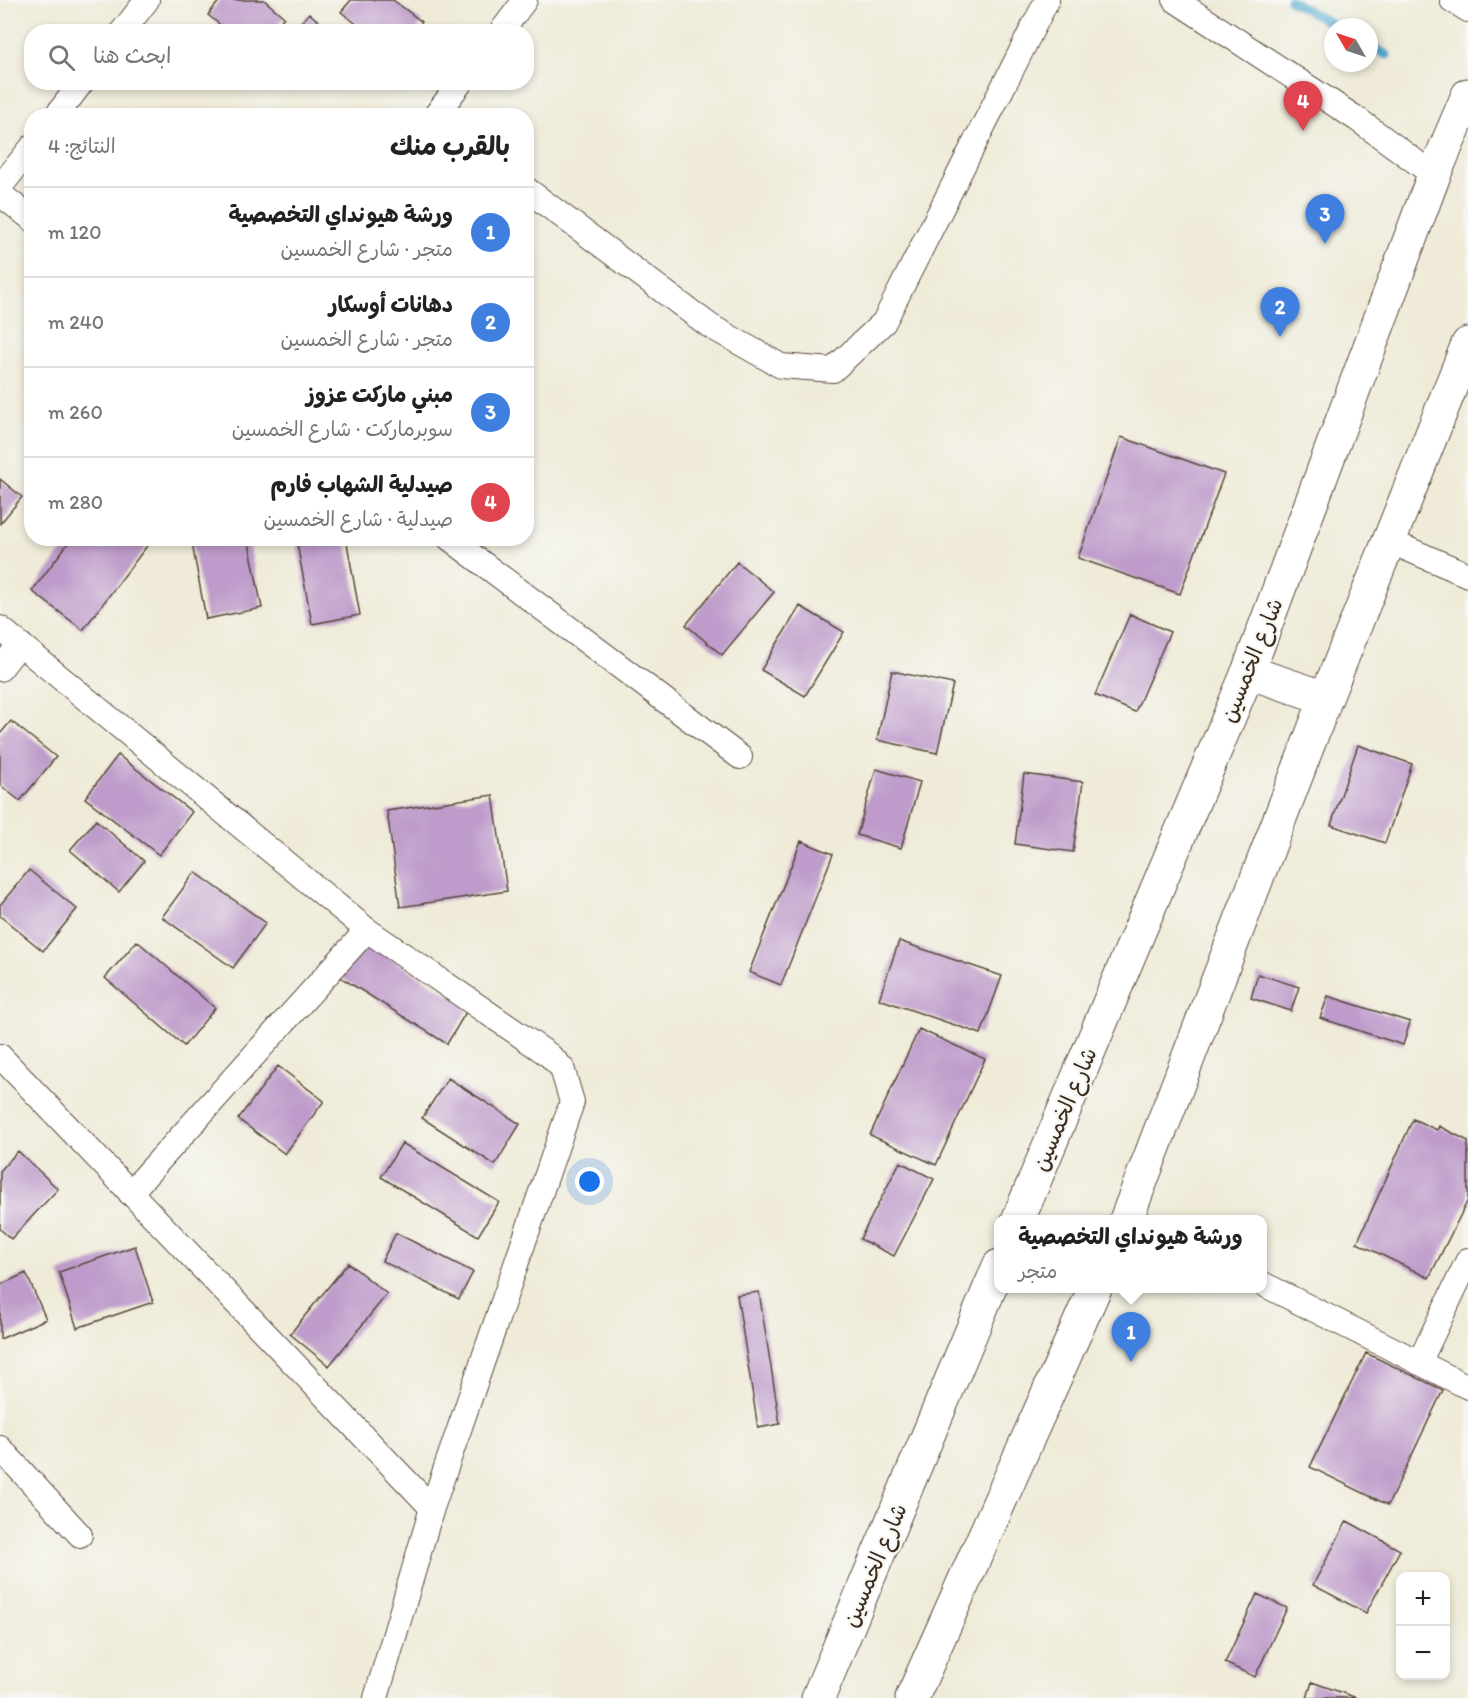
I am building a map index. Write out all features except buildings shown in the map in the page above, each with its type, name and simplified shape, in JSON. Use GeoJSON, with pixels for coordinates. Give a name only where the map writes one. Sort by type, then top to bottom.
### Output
{"type":"FeatureCollection","features":[{"type":"Feature","properties":{"kind":"main road","name":"شارع الخمسين"},"geometry":{"type":"LineString","coordinates":[[1020,1215],[1248,672],[1434,176],[1468,95]]}},
{"type":"Feature","properties":{"kind":"main road"},"geometry":{"type":"LineString","coordinates":[[1131,1215],[1326,698],[1468,344]]}},
{"type":"Feature","properties":{"kind":"main road"},"geometry":{"type":"LineString","coordinates":[[1248,672],[1326,698]]}},
{"type":"Feature","properties":{"kind":"main road","name":"شارع الخمسين"},"geometry":{"type":"LineString","coordinates":[[818,1698],[994,1278]]}},
{"type":"Feature","properties":{"kind":"main road"},"geometry":{"type":"LineString","coordinates":[[912,1698],[1093,1293]]}},
{"type":"Feature","properties":{"kind":"street"},"geometry":{"type":"LineString","coordinates":[[128,24],[147,0]]}},
{"type":"Feature","properties":{"kind":"street"},"geometry":{"type":"LineString","coordinates":[[507,24],[525,0]]}},
{"type":"Feature","properties":{"kind":"street"},"geometry":{"type":"LineString","coordinates":[[534,195],[710,326],[781,366],[834,370],[884,322],[1047,0]]}},
{"type":"Feature","properties":{"kind":"street"},"geometry":{"type":"LineString","coordinates":[[1175,0],[1357,119],[1434,176]]}},
{"type":"Feature","properties":{"kind":"street"},"geometry":{"type":"LineString","coordinates":[[1452,0],[1468,10]]}},
{"type":"Feature","properties":{"kind":"street"},"geometry":{"type":"LineString","coordinates":[[62,108],[76,90]]}},
{"type":"Feature","properties":{"kind":"street"},"geometry":{"type":"LineString","coordinates":[[441,108],[454,90]]}},
{"type":"Feature","properties":{"kind":"street"},"geometry":{"type":"LineString","coordinates":[[0,187],[24,157]]}},
{"type":"Feature","properties":{"kind":"street"},"geometry":{"type":"LineString","coordinates":[[0,194],[24,213]]}},
{"type":"Feature","properties":{"kind":"street"},"geometry":{"type":"LineString","coordinates":[[1389,542],[1468,575]]}},
{"type":"Feature","properties":{"kind":"street"},"geometry":{"type":"LineString","coordinates":[[460,546],[740,757]]}},
{"type":"Feature","properties":{"kind":"street"},"geometry":{"type":"LineString","coordinates":[[0,628],[367,930],[549,1054],[562,1068],[572,1102],[432,1508],[375,1698]]}},
{"type":"Feature","properties":{"kind":"street"},"geometry":{"type":"LineString","coordinates":[[0,669],[20,644]]}},
{"type":"Feature","properties":{"kind":"street"},"geometry":{"type":"LineString","coordinates":[[130,1193],[367,930]]}},
{"type":"Feature","properties":{"kind":"street"},"geometry":{"type":"LineString","coordinates":[[0,1056],[432,1508]]}},
{"type":"Feature","properties":{"kind":"street"},"geometry":{"type":"LineString","coordinates":[[1419,1362],[1468,1260]]}},
{"type":"Feature","properties":{"kind":"street"},"geometry":{"type":"LineString","coordinates":[[1267,1286],[1468,1387]]}},
{"type":"Feature","properties":{"kind":"street"},"geometry":{"type":"LineString","coordinates":[[0,1448],[80,1535]]}},
{"type":"Feature","properties":{"kind":"waterway"},"geometry":{"type":"LineString","coordinates":[[1290,0],[1324,20]]}},
{"type":"Feature","properties":{"kind":"waterway"},"geometry":{"type":"LineString","coordinates":[[1378,50],[1387,55]]}},
{"type":"Feature","properties":{"kind":"place","name":"صيدلية الشهاب فارم"},"geometry":{"type":"Point","coordinates":[1303,131]}},
{"type":"Feature","properties":{"kind":"place","name":"مبني ماركت عزوز"},"geometry":{"type":"Point","coordinates":[1325,244]}},
{"type":"Feature","properties":{"kind":"place","name":"دهانات أوسكار"},"geometry":{"type":"Point","coordinates":[1280,337]}},
{"type":"Feature","properties":{"kind":"place","name":"ورشة هيونداي التخصصية"},"geometry":{"type":"Point","coordinates":[1131,1362]}}]}
